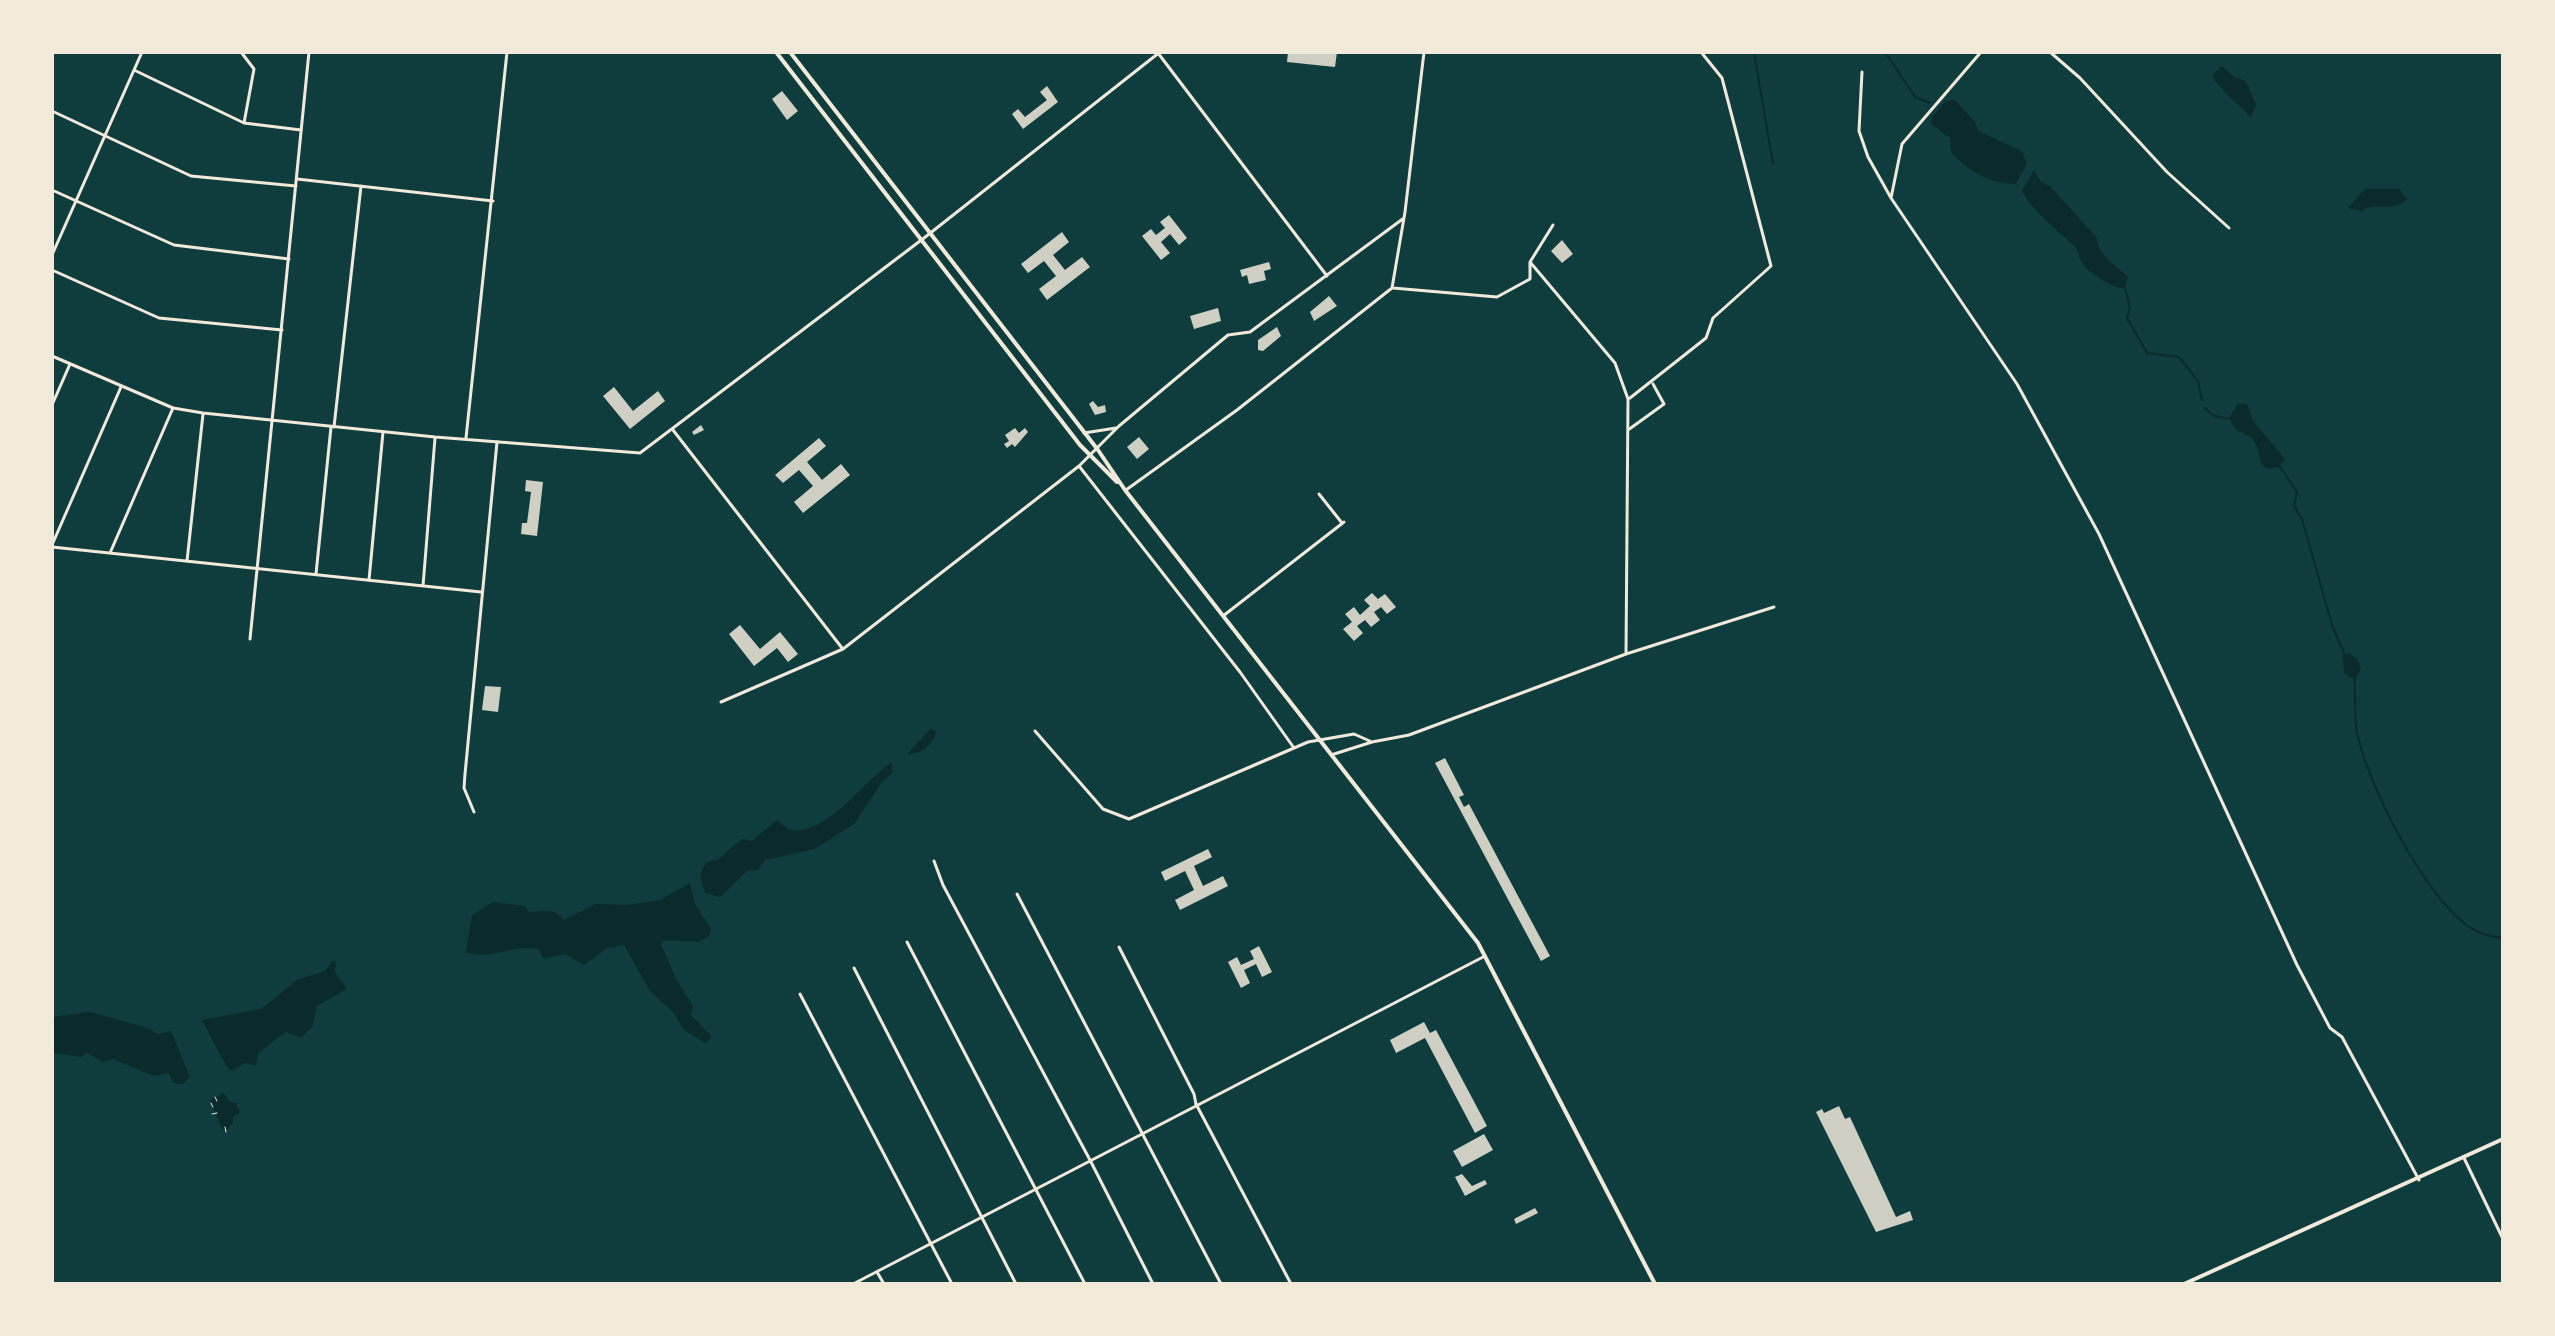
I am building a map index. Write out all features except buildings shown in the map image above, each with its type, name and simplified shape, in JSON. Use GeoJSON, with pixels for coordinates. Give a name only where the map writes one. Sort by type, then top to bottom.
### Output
{"type":"FeatureCollection","features":[{"type":"Feature","properties":{"kind":"main road"},"geometry":{"type":"LineString","coordinates":[[776,52],[1090,456],[1125,490]]}},
{"type":"Feature","properties":{"kind":"main road"},"geometry":{"type":"LineString","coordinates":[[790,52],[1485,956],[1655,1284]]}},
{"type":"Feature","properties":{"kind":"main road"},"geometry":{"type":"LineString","coordinates":[[2184,1284],[2419,1180],[2503,1139]]}},
{"type":"Feature","properties":{"kind":"street"},"geometry":{"type":"LineString","coordinates":[[52,255],[142,52]]}},
{"type":"Feature","properties":{"kind":"street"},"geometry":{"type":"LineString","coordinates":[[241,52],[254,69],[244,123]]}},
{"type":"Feature","properties":{"kind":"street"},"geometry":{"type":"LineString","coordinates":[[250,639],[309,52]]}},
{"type":"Feature","properties":{"kind":"street"},"geometry":{"type":"LineString","coordinates":[[466,438],[507,52]]}},
{"type":"Feature","properties":{"kind":"street"},"geometry":{"type":"LineString","coordinates":[[1125,490],[1237,410],[1392,288],[1404,218],[1424,52]]}},
{"type":"Feature","properties":{"kind":"street"},"geometry":{"type":"LineString","coordinates":[[1628,399],[1706,338],[1713,318],[1771,266],[1722,78],[1701,52]]}},
{"type":"Feature","properties":{"kind":"street"},"geometry":{"type":"LineString","coordinates":[[1891,198],[1902,144],[1981,52]]}},
{"type":"Feature","properties":{"kind":"street"},"geometry":{"type":"LineString","coordinates":[[2050,52],[2080,78],[2167,172],[2229,228]]}},
{"type":"Feature","properties":{"kind":"street"},"geometry":{"type":"LineString","coordinates":[[52,356],[173,408],[203,413],[435,437],[640,453],[921,240],[1159,53],[1327,276]]}},
{"type":"Feature","properties":{"kind":"street"},"geometry":{"type":"LineString","coordinates":[[134,70],[244,123],[301,130]]}},
{"type":"Feature","properties":{"kind":"street"},"geometry":{"type":"LineString","coordinates":[[1862,72],[1860,139],[1891,198],[2017,384],[2099,534],[2297,965],[2330,1028],[2342,1037],[2419,1180]]}},
{"type":"Feature","properties":{"kind":"street"},"geometry":{"type":"LineString","coordinates":[[52,111],[191,176],[296,186]]}},
{"type":"Feature","properties":{"kind":"street"},"geometry":{"type":"LineString","coordinates":[[297,179],[493,201]]}},
{"type":"Feature","properties":{"kind":"street"},"geometry":{"type":"LineString","coordinates":[[316,574],[361,186]]}},
{"type":"Feature","properties":{"kind":"street"},"geometry":{"type":"LineString","coordinates":[[52,190],[174,245],[289,259]]}},
{"type":"Feature","properties":{"kind":"street"},"geometry":{"type":"LineString","coordinates":[[721,702],[843,649],[1079,466],[1098,450],[1116,428],[1228,335],[1250,332],[1404,218]]}},
{"type":"Feature","properties":{"kind":"street"},"geometry":{"type":"LineString","coordinates":[[1392,288],[1497,297],[1530,279],[1530,262],[1553,225]]}},
{"type":"Feature","properties":{"kind":"street"},"geometry":{"type":"LineString","coordinates":[[1530,262],[1615,363],[1628,399],[1626,654]]}},
{"type":"Feature","properties":{"kind":"street"},"geometry":{"type":"LineString","coordinates":[[52,270],[159,318],[282,330]]}},
{"type":"Feature","properties":{"kind":"street"},"geometry":{"type":"LineString","coordinates":[[52,405],[70,364]]}},
{"type":"Feature","properties":{"kind":"street"},"geometry":{"type":"LineString","coordinates":[[1628,430],[1664,404],[1652,383]]}},
{"type":"Feature","properties":{"kind":"street"},"geometry":{"type":"LineString","coordinates":[[121,387],[52,546],[481,592]]}},
{"type":"Feature","properties":{"kind":"street"},"geometry":{"type":"LineString","coordinates":[[110,553],[173,408]]}},
{"type":"Feature","properties":{"kind":"street"},"geometry":{"type":"LineString","coordinates":[[187,561],[203,413]]}},
{"type":"Feature","properties":{"kind":"street"},"geometry":{"type":"LineString","coordinates":[[1084,433],[1116,428]]}},
{"type":"Feature","properties":{"kind":"street"},"geometry":{"type":"LineString","coordinates":[[673,430],[843,649]]}},
{"type":"Feature","properties":{"kind":"street"},"geometry":{"type":"LineString","coordinates":[[369,580],[383,432]]}},
{"type":"Feature","properties":{"kind":"street"},"geometry":{"type":"LineString","coordinates":[[423,586],[435,437]]}},
{"type":"Feature","properties":{"kind":"street"},"geometry":{"type":"LineString","coordinates":[[474,812],[464,788],[497,442]]}},
{"type":"Feature","properties":{"kind":"street"},"geometry":{"type":"LineString","coordinates":[[1079,466],[1240,672],[1294,748]]}},
{"type":"Feature","properties":{"kind":"street"},"geometry":{"type":"LineString","coordinates":[[1223,616],[1343,523],[1319,494]]}},
{"type":"Feature","properties":{"kind":"street"},"geometry":{"type":"LineString","coordinates":[[1331,755],[1372,742],[1409,735],[1626,654],[1774,607]]}},
{"type":"Feature","properties":{"kind":"street"},"geometry":{"type":"LineString","coordinates":[[1035,731],[1103,809],[1129,819],[1319,740],[1354,734],[1372,742]]}},
{"type":"Feature","properties":{"kind":"street"},"geometry":{"type":"LineString","coordinates":[[934,861],[943,885],[1153,1284]]}},
{"type":"Feature","properties":{"kind":"street"},"geometry":{"type":"LineString","coordinates":[[1017,894],[1221,1284]]}},
{"type":"Feature","properties":{"kind":"street"},"geometry":{"type":"LineString","coordinates":[[907,942],[1085,1284]]}},
{"type":"Feature","properties":{"kind":"street"},"geometry":{"type":"LineString","coordinates":[[1119,947],[1194,1094],[1196,1104],[1291,1284]]}},
{"type":"Feature","properties":{"kind":"street"},"geometry":{"type":"LineString","coordinates":[[853,1284],[1485,956]]}},
{"type":"Feature","properties":{"kind":"street"},"geometry":{"type":"LineString","coordinates":[[854,968],[1016,1284]]}},
{"type":"Feature","properties":{"kind":"street"},"geometry":{"type":"LineString","coordinates":[[800,994],[952,1284]]}},
{"type":"Feature","properties":{"kind":"street"},"geometry":{"type":"LineString","coordinates":[[2464,1158],[2503,1239]]}},
{"type":"Feature","properties":{"kind":"street"},"geometry":{"type":"LineString","coordinates":[[877,1272],[884,1284]]}},
{"type":"Feature","properties":{"kind":"path"},"geometry":{"type":"LineString","coordinates":[[215,1097],[217,1101]]}},
{"type":"Feature","properties":{"kind":"path"},"geometry":{"type":"LineString","coordinates":[[211,1103],[213,1107]]}},
{"type":"Feature","properties":{"kind":"path"},"geometry":{"type":"LineString","coordinates":[[212,1114],[217,1113]]}},
{"type":"Feature","properties":{"kind":"path"},"geometry":{"type":"LineString","coordinates":[[225,1127],[226,1132]]}},
{"type":"Feature","properties":{"kind":"water"},"geometry":{"type":"Polygon","coordinates":[[[2222,66],[2234,77],[2246,81],[2256,105],[2251,117],[2214,80],[2212,75],[2222,66]]]}},
{"type":"Feature","properties":{"kind":"water"},"geometry":{"type":"Polygon","coordinates":[[[1955,100],[1975,122],[1978,131],[2022,151],[2027,164],[2016,184],[1980,175],[1951,152],[1950,138],[1932,125],[1931,118],[1946,101],[1955,100]]]}},
{"type":"Feature","properties":{"kind":"water"},"geometry":{"type":"Polygon","coordinates":[[[2034,170],[2041,182],[2050,186],[2097,238],[2104,255],[2128,277],[2125,288],[2109,284],[2091,272],[2075,247],[2033,207],[2022,191],[2034,170]]]}},
{"type":"Feature","properties":{"kind":"water"},"geometry":{"type":"Polygon","coordinates":[[[2365,189],[2399,189],[2407,199],[2397,205],[2362,211],[2348,208],[2365,189]]]}},
{"type":"Feature","properties":{"kind":"water"},"geometry":{"type":"Polygon","coordinates":[[[2238,404],[2247,404],[2253,421],[2285,459],[2279,467],[2268,469],[2261,464],[2255,443],[2237,431],[2229,418],[2238,404]]]}},
{"type":"Feature","properties":{"kind":"water"},"geometry":{"type":"Polygon","coordinates":[[[2349,653],[2357,659],[2361,669],[2355,680],[2344,673],[2343,655],[2349,653]]]}},
{"type":"Feature","properties":{"kind":"water"},"geometry":{"type":"Polygon","coordinates":[[[931,728],[936,732],[929,745],[917,753],[907,754],[931,728]]]}},
{"type":"Feature","properties":{"kind":"water"},"geometry":{"type":"Polygon","coordinates":[[[892,762],[892,773],[881,783],[854,824],[814,849],[765,860],[758,870],[747,871],[720,897],[705,893],[700,876],[706,862],[717,860],[742,839],[752,841],[777,820],[791,830],[804,830],[818,824],[892,762]]]}},
{"type":"Feature","properties":{"kind":"water"},"geometry":{"type":"Polygon","coordinates":[[[690,883],[695,904],[711,929],[710,935],[699,942],[664,940],[661,944],[676,979],[693,1006],[691,1015],[712,1037],[705,1043],[684,1030],[672,1011],[650,991],[624,945],[607,948],[584,965],[564,954],[543,959],[539,950],[530,948],[485,955],[466,952],[472,915],[493,902],[525,906],[529,912],[552,912],[564,920],[596,904],[626,905],[660,900],[690,883]]]}},
{"type":"Feature","properties":{"kind":"water"},"geometry":{"type":"Polygon","coordinates":[[[333,960],[337,963],[334,971],[347,989],[317,1006],[312,1027],[301,1038],[286,1032],[258,1053],[256,1066],[246,1063],[231,1071],[202,1020],[261,1009],[297,980],[325,971],[333,960]]]}},
{"type":"Feature","properties":{"kind":"water"},"geometry":{"type":"Polygon","coordinates":[[[90,1012],[148,1028],[158,1034],[171,1031],[190,1077],[183,1084],[173,1083],[169,1073],[153,1076],[113,1059],[103,1062],[87,1053],[81,1057],[52,1053],[52,1017],[90,1012]]]}},
{"type":"Feature","properties":{"kind":"water"},"geometry":{"type":"Polygon","coordinates":[[[223,1093],[230,1102],[236,1103],[240,1113],[233,1116],[233,1123],[226,1130],[222,1129],[210,1100],[223,1093]]]}},
{"type":"Feature","properties":{"kind":"waterway"},"geometry":{"type":"LineString","coordinates":[[1754,52],[1773,164]]}},
{"type":"Feature","properties":{"kind":"waterway"},"geometry":{"type":"LineString","coordinates":[[1885,52],[1915,97],[1930,103]]}},
{"type":"Feature","properties":{"kind":"waterway"},"geometry":{"type":"LineString","coordinates":[[2125,288],[2130,307],[2127,318],[2147,353],[2179,357],[2198,381],[2202,400]]}},
{"type":"Feature","properties":{"kind":"waterway"},"geometry":{"type":"LineString","coordinates":[[2205,408],[2214,416],[2231,419]]}},
{"type":"Feature","properties":{"kind":"waterway"},"geometry":{"type":"LineString","coordinates":[[2280,467],[2297,492],[2294,506],[2302,519],[2332,625],[2344,653]]}},
{"type":"Feature","properties":{"kind":"waterway"},"geometry":{"type":"LineString","coordinates":[[2354,678],[2356,726],[2363,755],[2385,808],[2414,862],[2464,923],[2487,935],[2503,938]]}}]}
